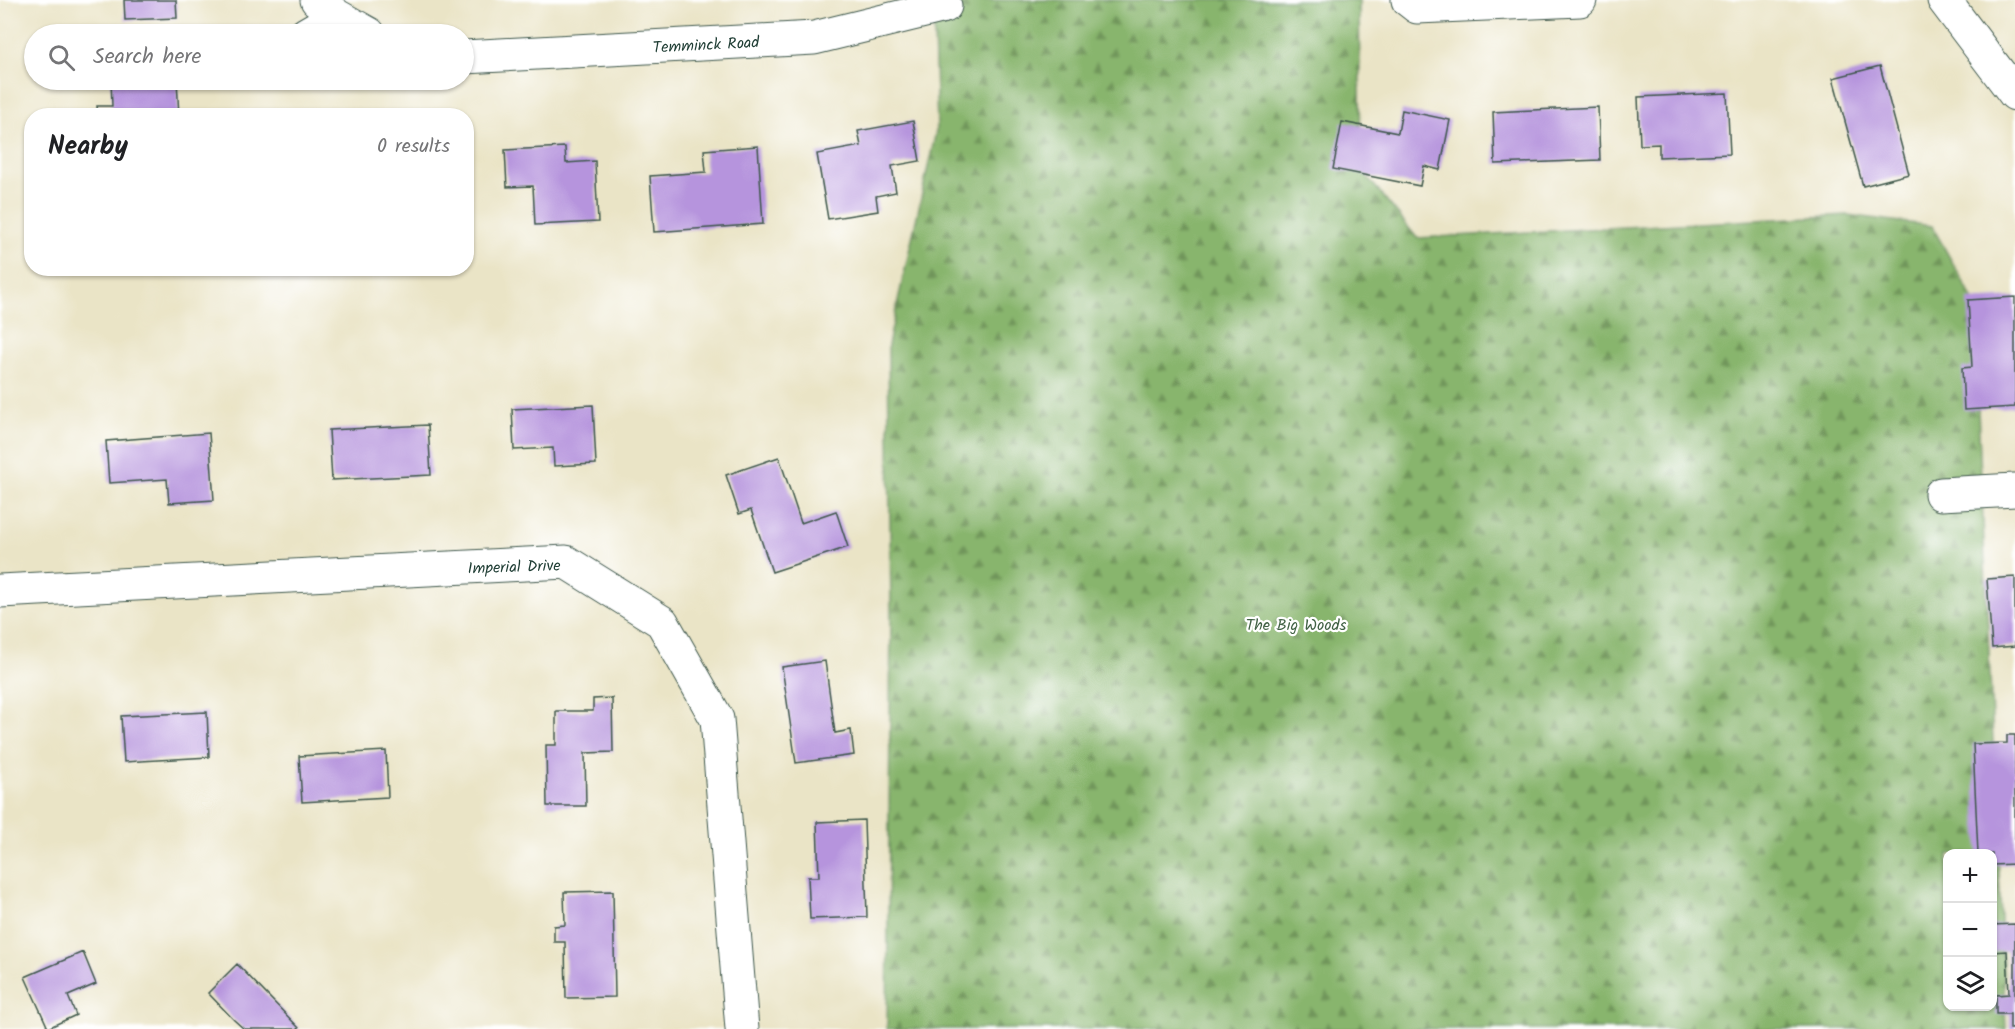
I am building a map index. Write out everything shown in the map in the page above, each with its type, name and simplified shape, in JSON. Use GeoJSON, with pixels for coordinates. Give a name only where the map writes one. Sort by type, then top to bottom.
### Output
{"type":"FeatureCollection","features":[{"type":"Feature","properties":{"kind":"street"},"geometry":{"type":"LineString","coordinates":[[1412,4],[1580,0]]}},
{"type":"Feature","properties":{"kind":"street"},"geometry":{"type":"LineString","coordinates":[[1944,0],[2015,94]]}},
{"type":"Feature","properties":{"kind":"street","name":"Temminck Road"},"geometry":{"type":"LineString","coordinates":[[474,56],[814,38],[945,6]]}},
{"type":"Feature","properties":{"kind":"street"},"geometry":{"type":"LineString","coordinates":[[314,24],[327,8],[353,24]]}},
{"type":"Feature","properties":{"kind":"street"},"geometry":{"type":"LineString","coordinates":[[1941,494],[2015,490]]}},
{"type":"Feature","properties":{"kind":"street","name":"Imperial Drive"},"geometry":{"type":"LineString","coordinates":[[0,591],[566,562],[662,622],[717,719],[742,1029]]}},
{"type":"Feature","properties":{"kind":"green space","name":"The Big Woods"},"geometry":{"type":"Polygon","coordinates":[[[933,0],[1359,0],[1361,169],[1417,238],[1848,215],[1932,226],[1973,299],[2006,1029],[887,1029],[891,617],[888,345],[937,127],[933,0]]]}},
{"type":"Feature","properties":{"kind":"building"},"geometry":{"type":"Polygon","coordinates":[[[124,0],[176,0],[177,18],[125,20],[124,0]]]}},
{"type":"Feature","properties":{"kind":"building"},"geometry":{"type":"Polygon","coordinates":[[[1880,66],[1909,174],[1863,186],[1833,78],[1880,66]]]}},
{"type":"Feature","properties":{"kind":"building"},"geometry":{"type":"Polygon","coordinates":[[[111,90],[178,90],[179,108],[97,108],[97,106],[112,106],[111,90]]]}},
{"type":"Feature","properties":{"kind":"building"},"geometry":{"type":"Polygon","coordinates":[[[1727,93],[1730,154],[1659,157],[1659,144],[1640,145],[1638,97],[1727,93]]]}},
{"type":"Feature","properties":{"kind":"building"},"geometry":{"type":"Polygon","coordinates":[[[1598,107],[1600,160],[1495,164],[1493,112],[1598,107]]]}},
{"type":"Feature","properties":{"kind":"building"},"geometry":{"type":"Polygon","coordinates":[[[1402,110],[1450,120],[1440,170],[1424,166],[1420,186],[1333,169],[1342,122],[1398,133],[1402,110]]]}},
{"type":"Feature","properties":{"kind":"building"},"geometry":{"type":"Polygon","coordinates":[[[913,121],[920,161],[892,166],[896,192],[876,196],[878,211],[828,219],[817,154],[861,146],[858,131],[913,121]]]}},
{"type":"Feature","properties":{"kind":"building"},"geometry":{"type":"Polygon","coordinates":[[[758,146],[763,224],[654,232],[650,176],[706,172],[704,150],[758,146]]]}},
{"type":"Feature","properties":{"kind":"building"},"geometry":{"type":"Polygon","coordinates":[[[565,147],[566,163],[595,161],[598,222],[535,225],[533,186],[507,187],[505,150],[565,147]]]}},
{"type":"Feature","properties":{"kind":"building"},"geometry":{"type":"Polygon","coordinates":[[[2015,297],[2015,407],[1964,410],[1962,368],[1972,367],[1968,300],[2015,297]]]}},
{"type":"Feature","properties":{"kind":"building"},"geometry":{"type":"Polygon","coordinates":[[[593,405],[596,464],[554,466],[553,448],[514,450],[512,409],[593,405]]]}},
{"type":"Feature","properties":{"kind":"building"},"geometry":{"type":"Polygon","coordinates":[[[428,425],[431,475],[332,480],[329,430],[428,425]]]}},
{"type":"Feature","properties":{"kind":"building"},"geometry":{"type":"Polygon","coordinates":[[[209,433],[214,500],[169,503],[167,479],[109,483],[106,441],[209,433]]]}},
{"type":"Feature","properties":{"kind":"building"},"geometry":{"type":"Polygon","coordinates":[[[779,457],[801,523],[836,511],[848,547],[772,572],[751,510],[739,514],[726,475],[779,457]]]}},
{"type":"Feature","properties":{"kind":"building"},"geometry":{"type":"Polygon","coordinates":[[[2015,577],[2015,646],[1992,648],[1987,579],[2015,577]]]}},
{"type":"Feature","properties":{"kind":"building"},"geometry":{"type":"Polygon","coordinates":[[[825,661],[835,733],[851,730],[854,755],[796,763],[782,667],[825,661]]]}},
{"type":"Feature","properties":{"kind":"building"},"geometry":{"type":"Polygon","coordinates":[[[612,698],[613,752],[585,753],[586,806],[547,806],[546,745],[556,745],[556,711],[593,711],[593,699],[612,698]]]}},
{"type":"Feature","properties":{"kind":"building"},"geometry":{"type":"Polygon","coordinates":[[[207,712],[209,757],[124,762],[121,716],[207,712]]]}},
{"type":"Feature","properties":{"kind":"building"},"geometry":{"type":"Polygon","coordinates":[[[2007,735],[2015,735],[2015,864],[1997,865],[1997,849],[1978,849],[1973,744],[2007,743],[2007,735]]]}},
{"type":"Feature","properties":{"kind":"building"},"geometry":{"type":"Polygon","coordinates":[[[386,751],[388,797],[302,802],[299,756],[386,751]]]}},
{"type":"Feature","properties":{"kind":"building"},"geometry":{"type":"Polygon","coordinates":[[[864,820],[867,917],[810,919],[808,877],[819,877],[817,822],[864,820]]]}},
{"type":"Feature","properties":{"kind":"building"},"geometry":{"type":"Polygon","coordinates":[[[613,891],[615,997],[566,998],[565,942],[554,942],[554,926],[565,925],[564,892],[613,891]]]}},
{"type":"Feature","properties":{"kind":"building"},"geometry":{"type":"Polygon","coordinates":[[[2015,924],[2015,1029],[2010,1029],[2010,1014],[1996,1014],[1997,995],[2009,994],[2007,951],[1997,952],[1997,925],[2015,924]]]}},
{"type":"Feature","properties":{"kind":"building"},"geometry":{"type":"Polygon","coordinates":[[[83,952],[96,984],[68,996],[76,1015],[48,1028],[25,977],[83,952]]]}},
{"type":"Feature","properties":{"kind":"building"},"geometry":{"type":"Polygon","coordinates":[[[237,964],[300,1029],[244,1029],[234,1020],[208,993],[237,964]]]}}]}
